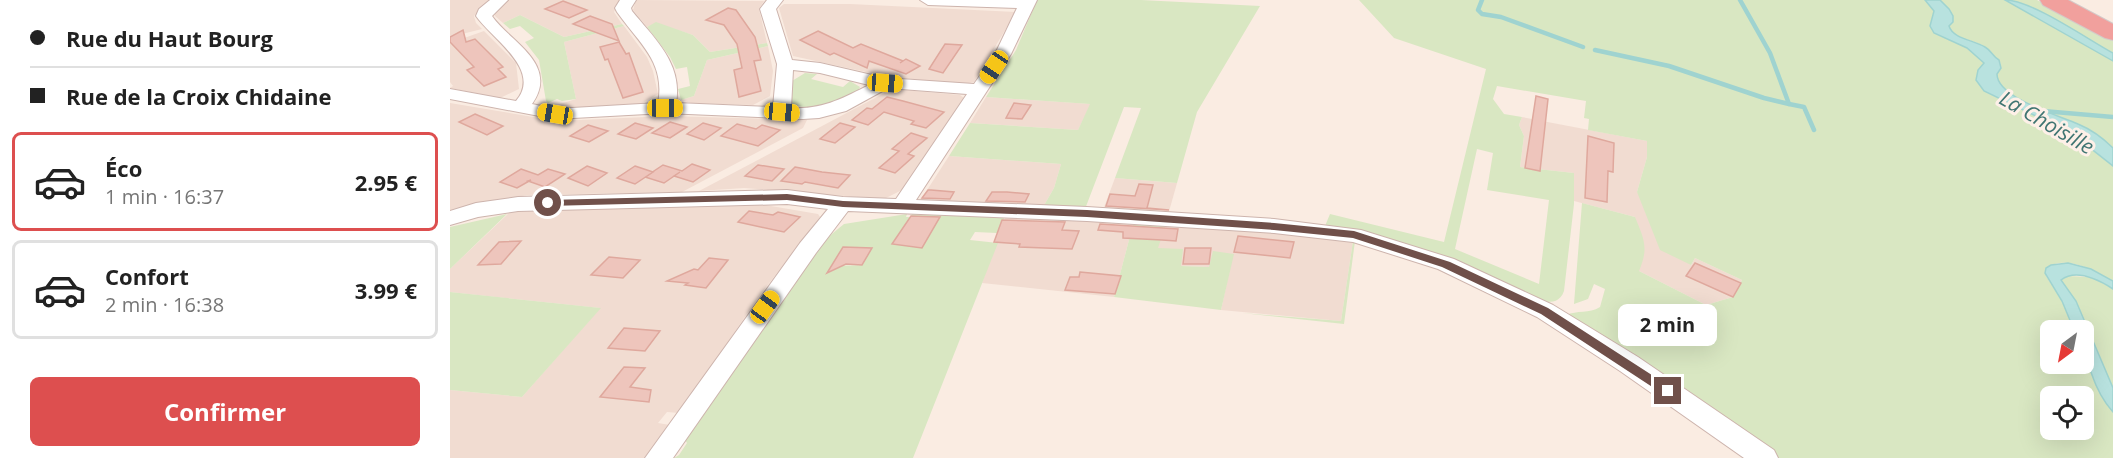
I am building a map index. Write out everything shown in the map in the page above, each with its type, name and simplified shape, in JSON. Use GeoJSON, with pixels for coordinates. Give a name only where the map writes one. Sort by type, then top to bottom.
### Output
{"type":"FeatureCollection","features":[{"type":"Feature","properties":{"kind":"highway"},"geometry":{"type":"LineString","coordinates":[[2051,0],[2113,33]]}},
{"type":"Feature","properties":{"kind":"highway"},"geometry":{"type":"LineString","coordinates":[[2070,0],[2113,22]]}},
{"type":"Feature","properties":{"kind":"street"},"geometry":{"type":"LineString","coordinates":[[500,0],[485,12],[484,16],[529,62],[531,88],[529,97],[520,107]]}},
{"type":"Feature","properties":{"kind":"street"},"geometry":{"type":"LineString","coordinates":[[628,0],[623,8],[625,12],[662,58],[668,87],[665,108]]}},
{"type":"Feature","properties":{"kind":"street"},"geometry":{"type":"LineString","coordinates":[[775,0],[768,9],[784,64],[782,112]]}},
{"type":"Feature","properties":{"kind":"street"},"geometry":{"type":"LineString","coordinates":[[902,206],[1003,54],[1029,2],[928,0]]}},
{"type":"Feature","properties":{"kind":"street"},"geometry":{"type":"LineString","coordinates":[[784,64],[820,68],[885,83],[979,90]]}},
{"type":"Feature","properties":{"kind":"street"},"geometry":{"type":"LineString","coordinates":[[450,94],[564,114],[665,108],[812,114],[832,110],[885,83]]}},
{"type":"Feature","properties":{"kind":"street"},"geometry":{"type":"LineString","coordinates":[[450,218],[476,210],[518,204],[787,197],[843,204],[1087,214],[1274,226],[1354,235],[1446,264],[1545,311],[1629,364],[1765,458]]}},
{"type":"Feature","properties":{"kind":"street"},"geometry":{"type":"LineString","coordinates":[[658,458],[802,256],[843,204]]}},
{"type":"Feature","properties":{"kind":"shaded area"},"geometry":{"type":"Polygon","coordinates":[[[450,0],[490,0],[474,16],[476,23],[482,29],[450,37],[450,0]]]}},
{"type":"Feature","properties":{"kind":"shaded area"},"geometry":{"type":"Polygon","coordinates":[[[508,0],[620,0],[614,12],[622,24],[564,37],[520,15],[503,23],[495,16],[495,11],[508,0]]]}},
{"type":"Feature","properties":{"kind":"shaded area"},"geometry":{"type":"Polygon","coordinates":[[[636,0],[764,1],[759,9],[767,43],[710,52],[693,35],[656,23],[647,27],[633,10],[636,0]]]}},
{"type":"Feature","properties":{"kind":"shaded area"},"geometry":{"type":"Polygon","coordinates":[[[784,4],[850,4],[1016,12],[974,82],[964,84],[889,77],[793,56],[779,8],[784,4]]]}},
{"type":"Feature","properties":{"kind":"shaded area"},"geometry":{"type":"Polygon","coordinates":[[[624,26],[647,57],[658,94],[639,105],[568,109],[553,106],[576,99],[564,42],[624,26]]]}},
{"type":"Feature","properties":{"kind":"shaded area"},"geometry":{"type":"Polygon","coordinates":[[[484,31],[516,63],[519,89],[500,98],[450,88],[453,86],[450,82],[450,43],[484,31]]]}},
{"type":"Feature","properties":{"kind":"shaded area"},"geometry":{"type":"Polygon","coordinates":[[[768,46],[773,71],[770,96],[753,105],[691,103],[681,100],[694,96],[707,60],[768,46]]]}},
{"type":"Feature","properties":{"kind":"shaded area"},"geometry":{"type":"Polygon","coordinates":[[[892,89],[960,95],[964,98],[902,190],[884,199],[744,188],[699,191],[892,89]]]}},
{"type":"Feature","properties":{"kind":"shaded area"},"geometry":{"type":"Polygon","coordinates":[[[986,97],[1091,104],[1078,130],[970,123],[986,97]]]}},
{"type":"Feature","properties":{"kind":"shaded area"},"geometry":{"type":"Polygon","coordinates":[[[450,103],[557,121],[668,116],[807,120],[803,128],[682,192],[527,195],[466,206],[450,212],[450,103]]]}},
{"type":"Feature","properties":{"kind":"shaded area"},"geometry":{"type":"Polygon","coordinates":[[[1522,117],[1647,141],[1647,157],[1637,192],[1691,265],[1695,258],[1742,280],[1733,297],[1706,305],[1639,271],[1635,217],[1574,201],[1574,173],[1520,167],[1524,136],[1519,125],[1522,117]]]}},
{"type":"Feature","properties":{"kind":"shaded area"},"geometry":{"type":"Polygon","coordinates":[[[949,156],[1061,164],[1054,188],[1043,207],[920,201],[949,156]]]}},
{"type":"Feature","properties":{"kind":"shaded area"},"geometry":{"type":"Polygon","coordinates":[[[1115,178],[1177,183],[1168,215],[1103,210],[1115,178]]]}},
{"type":"Feature","properties":{"kind":"shaded area"},"geometry":{"type":"Polygon","coordinates":[[[759,204],[818,214],[820,217],[760,295],[679,413],[667,412],[658,423],[670,425],[646,458],[450,458],[450,390],[522,397],[600,308],[450,292],[450,269],[510,212],[759,204]]]}},
{"type":"Feature","properties":{"kind":"shaded area"},"geometry":{"type":"Polygon","coordinates":[[[1006,215],[1134,221],[1114,297],[982,283],[1006,215]]]}},
{"type":"Feature","properties":{"kind":"shaded area"},"geometry":{"type":"Polygon","coordinates":[[[1166,224],[1240,228],[1353,241],[1341,321],[1221,310],[1233,254],[1209,267],[1181,266],[1158,248],[1156,230],[1166,224]]]}},
{"type":"Feature","properties":{"kind":"green space"},"geometry":{"type":"Polygon","coordinates":[[[1037,0],[1141,0],[1260,6],[1197,112],[1177,183],[1115,178],[1141,108],[1124,107],[1085,209],[1043,207],[1054,188],[1061,164],[949,156],[970,123],[1078,130],[1090,104],[986,97],[1016,50],[1037,0]]]}},
{"type":"Feature","properties":{"kind":"green space"},"geometry":{"type":"Polygon","coordinates":[[[1359,0],[1925,0],[1934,11],[1930,26],[1934,33],[1967,48],[1984,63],[1976,80],[1984,91],[2071,133],[2113,166],[2113,281],[2071,263],[2054,264],[2046,268],[2046,276],[2062,301],[2070,320],[2040,320],[2040,374],[2093,374],[2101,393],[2113,412],[2113,458],[1767,458],[1566,315],[1600,307],[1605,289],[1594,284],[1588,299],[1574,304],[1582,203],[1635,217],[1645,250],[1639,271],[1706,305],[1733,297],[1742,280],[1695,258],[1691,265],[1660,250],[1637,192],[1647,157],[1647,141],[1588,130],[1589,119],[1584,118],[1586,101],[1497,86],[1493,99],[1504,114],[1522,117],[1519,125],[1524,136],[1520,167],[1574,173],[1574,204],[1564,291],[1556,301],[1543,302],[1455,261],[1409,245],[1325,226],[1330,214],[1444,242],[1486,69],[1394,38],[1359,0]],[[1477,149],[1455,249],[1539,284],[1549,200],[1487,190],[1493,153],[1477,149]]]}},
{"type":"Feature","properties":{"kind":"green space"},"geometry":{"type":"Polygon","coordinates":[[[1940,0],[2037,0],[2113,41],[2113,148],[2083,126],[2030,105],[2007,91],[2000,83],[1997,74],[2001,68],[2000,62],[1982,45],[1962,38],[1951,30],[1949,26],[1953,22],[1949,9],[1940,0]]]}},
{"type":"Feature","properties":{"kind":"green space"},"geometry":{"type":"Polygon","coordinates":[[[520,15],[564,37],[622,24],[624,26],[564,42],[576,99],[562,101],[557,99],[548,103],[539,60],[525,42],[534,38],[520,26],[510,29],[503,23],[520,15]]]}},
{"type":"Feature","properties":{"kind":"green space"},"geometry":{"type":"Polygon","coordinates":[[[656,22],[693,35],[710,52],[767,43],[768,46],[707,60],[694,96],[681,100],[678,89],[690,86],[687,67],[676,69],[670,57],[647,27],[656,22]]]}},
{"type":"Feature","properties":{"kind":"green space"},"geometry":{"type":"Polygon","coordinates":[[[805,73],[817,74],[811,79],[843,87],[850,81],[860,87],[858,91],[825,105],[809,108],[800,106],[791,103],[792,81],[805,73]]]}},
{"type":"Feature","properties":{"kind":"green space"},"geometry":{"type":"Polygon","coordinates":[[[507,214],[450,269],[450,227],[507,214]]]}},
{"type":"Feature","properties":{"kind":"green space"},"geometry":{"type":"Polygon","coordinates":[[[907,214],[906,217],[912,214],[1006,215],[997,233],[975,232],[970,240],[998,243],[913,458],[674,458],[679,455],[687,443],[685,440],[827,238],[844,224],[907,214]],[[937,221],[930,225],[906,223],[896,238],[922,247],[937,221]],[[843,247],[833,263],[835,266],[862,265],[871,248],[843,247]]]}},
{"type":"Feature","properties":{"kind":"green space"},"geometry":{"type":"Polygon","coordinates":[[[1134,221],[1166,224],[1158,248],[1183,249],[1181,266],[1209,267],[1213,251],[1234,254],[1221,310],[1114,297],[1134,221]]]}},
{"type":"Feature","properties":{"kind":"green space"},"geometry":{"type":"Polygon","coordinates":[[[1353,241],[1355,241],[1344,324],[1242,313],[1341,321],[1353,241]]]}},
{"type":"Feature","properties":{"kind":"green space"},"geometry":{"type":"Polygon","coordinates":[[[2067,276],[2092,277],[2113,289],[2113,388],[2094,343],[2094,320],[2084,320],[2076,301],[2061,280],[2067,276]]]}},
{"type":"Feature","properties":{"kind":"green space"},"geometry":{"type":"Polygon","coordinates":[[[450,292],[601,308],[522,397],[450,390],[450,292]]]}},
{"type":"Feature","properties":{"kind":"water"},"geometry":{"type":"Polygon","coordinates":[[[1925,0],[1940,0],[1953,16],[1953,22],[1949,26],[1951,30],[1959,37],[1985,47],[1999,60],[2001,68],[1997,74],[2000,83],[2007,91],[2030,105],[2078,124],[2096,134],[2113,148],[2113,166],[2071,133],[1984,91],[1976,80],[1978,70],[1984,63],[1967,48],[1934,33],[1930,26],[1934,11],[1925,0]]]}},
{"type":"Feature","properties":{"kind":"water"},"geometry":{"type":"Polygon","coordinates":[[[2005,0],[2030,6],[2059,21],[2113,53],[2113,61],[2005,0]]]}},
{"type":"Feature","properties":{"kind":"water"},"geometry":{"type":"Polygon","coordinates":[[[2068,263],[2091,269],[2113,281],[2113,289],[2095,279],[2081,275],[2061,280],[2076,301],[2084,320],[2070,320],[2062,301],[2045,273],[2046,268],[2051,265],[2068,263]]]}},
{"type":"Feature","properties":{"kind":"water"},"geometry":{"type":"Polygon","coordinates":[[[2094,343],[2113,388],[2113,412],[2091,374],[2094,374],[2094,343]]]}},
{"type":"Feature","properties":{"kind":"building"},"geometry":{"type":"Polygon","coordinates":[[[563,1],[587,10],[569,18],[545,9],[563,1]]]}},
{"type":"Feature","properties":{"kind":"building"},"geometry":{"type":"Polygon","coordinates":[[[728,8],[736,10],[755,37],[761,60],[754,61],[761,91],[739,97],[734,70],[742,68],[737,44],[724,25],[706,20],[728,8]]]}},
{"type":"Feature","properties":{"kind":"building"},"geometry":{"type":"Polygon","coordinates":[[[590,16],[612,24],[619,41],[573,24],[590,16]]]}},
{"type":"Feature","properties":{"kind":"building"},"geometry":{"type":"Polygon","coordinates":[[[463,30],[466,42],[475,39],[503,67],[498,69],[506,77],[484,86],[467,70],[474,67],[450,42],[450,37],[463,30]]]}},
{"type":"Feature","properties":{"kind":"building"},"geometry":{"type":"Polygon","coordinates":[[[818,31],[853,48],[861,44],[920,66],[906,74],[869,61],[867,68],[834,53],[830,55],[800,40],[818,31]]]}},
{"type":"Feature","properties":{"kind":"building"},"geometry":{"type":"Polygon","coordinates":[[[619,42],[626,54],[629,53],[643,92],[623,98],[608,59],[605,60],[600,47],[619,42]]]}},
{"type":"Feature","properties":{"kind":"building"},"geometry":{"type":"Polygon","coordinates":[[[945,44],[962,45],[943,73],[929,69],[945,44]]]}},
{"type":"Feature","properties":{"kind":"building"},"geometry":{"type":"Polygon","coordinates":[[[1536,96],[1548,99],[1540,171],[1525,168],[1536,96]]]}},
{"type":"Feature","properties":{"kind":"building"},"geometry":{"type":"Polygon","coordinates":[[[887,97],[944,112],[926,128],[911,124],[914,121],[884,112],[868,125],[852,120],[887,97]]]}},
{"type":"Feature","properties":{"kind":"building"},"geometry":{"type":"Polygon","coordinates":[[[1014,103],[1031,105],[1022,119],[1006,118],[1014,103]]]}},
{"type":"Feature","properties":{"kind":"building"},"geometry":{"type":"Polygon","coordinates":[[[475,114],[503,126],[487,135],[459,122],[475,114]]]}},
{"type":"Feature","properties":{"kind":"building"},"geometry":{"type":"Polygon","coordinates":[[[670,122],[687,127],[670,138],[652,133],[670,122]]]}},
{"type":"Feature","properties":{"kind":"building"},"geometry":{"type":"Polygon","coordinates":[[[635,123],[653,128],[636,139],[618,134],[635,123]]]}},
{"type":"Feature","properties":{"kind":"building"},"geometry":{"type":"Polygon","coordinates":[[[703,123],[721,128],[704,140],[687,134],[703,123]]]}},
{"type":"Feature","properties":{"kind":"building"},"geometry":{"type":"Polygon","coordinates":[[[840,123],[855,127],[835,143],[820,139],[840,123]]]}},
{"type":"Feature","properties":{"kind":"building"},"geometry":{"type":"Polygon","coordinates":[[[737,124],[756,129],[762,125],[780,130],[758,146],[721,136],[737,124]]]}},
{"type":"Feature","properties":{"kind":"building"},"geometry":{"type":"Polygon","coordinates":[[[588,125],[608,131],[589,142],[570,136],[588,125]]]}},
{"type":"Feature","properties":{"kind":"building"},"geometry":{"type":"Polygon","coordinates":[[[911,133],[927,138],[908,154],[914,156],[895,173],[879,168],[899,151],[892,149],[911,133]]]}},
{"type":"Feature","properties":{"kind":"building"},"geometry":{"type":"Polygon","coordinates":[[[1588,136],[1614,143],[1613,172],[1608,171],[1607,202],[1585,198],[1588,136]]]}},
{"type":"Feature","properties":{"kind":"building"},"geometry":{"type":"Polygon","coordinates":[[[692,164],[710,170],[693,182],[674,176],[664,183],[645,177],[663,165],[682,171],[692,164]]]}},
{"type":"Feature","properties":{"kind":"building"},"geometry":{"type":"Polygon","coordinates":[[[758,165],[784,169],[772,181],[745,176],[758,165]]]}},
{"type":"Feature","properties":{"kind":"building"},"geometry":{"type":"Polygon","coordinates":[[[587,166],[607,173],[588,186],[568,178],[587,166]]]}},
{"type":"Feature","properties":{"kind":"building"},"geometry":{"type":"Polygon","coordinates":[[[635,166],[653,172],[635,184],[617,178],[635,166]]]}},
{"type":"Feature","properties":{"kind":"building"},"geometry":{"type":"Polygon","coordinates":[[[795,167],[850,175],[838,188],[805,182],[802,184],[781,181],[795,167]]]}},
{"type":"Feature","properties":{"kind":"building"},"geometry":{"type":"Polygon","coordinates":[[[521,169],[538,175],[548,169],[565,174],[545,187],[529,181],[517,188],[500,182],[521,169]]]}},
{"type":"Feature","properties":{"kind":"building"},"geometry":{"type":"Polygon","coordinates":[[[1139,184],[1153,185],[1147,208],[1169,210],[1106,206],[1110,194],[1135,196],[1139,184]]]}},
{"type":"Feature","properties":{"kind":"building"},"geometry":{"type":"Polygon","coordinates":[[[928,190],[954,192],[950,199],[922,198],[928,190]]]}},
{"type":"Feature","properties":{"kind":"building"},"geometry":{"type":"Polygon","coordinates":[[[992,192],[1029,194],[1025,202],[986,201],[992,192]]]}},
{"type":"Feature","properties":{"kind":"building"},"geometry":{"type":"Polygon","coordinates":[[[749,211],[773,215],[778,212],[800,217],[784,232],[738,222],[749,211]]]}},
{"type":"Feature","properties":{"kind":"building"},"geometry":{"type":"Polygon","coordinates":[[[911,216],[940,217],[922,248],[892,244],[911,216]]]}},
{"type":"Feature","properties":{"kind":"building"},"geometry":{"type":"Polygon","coordinates":[[[1002,220],[1065,222],[1062,230],[1079,231],[1072,249],[1019,247],[1020,244],[994,242],[1002,220]]]}},
{"type":"Feature","properties":{"kind":"building"},"geometry":{"type":"Polygon","coordinates":[[[1100,224],[1178,229],[1176,241],[1123,238],[1123,232],[1098,230],[1100,224]]]}},
{"type":"Feature","properties":{"kind":"building"},"geometry":{"type":"Polygon","coordinates":[[[1238,236],[1294,242],[1290,258],[1234,252],[1238,236]]]}},
{"type":"Feature","properties":{"kind":"building"},"geometry":{"type":"Polygon","coordinates":[[[521,241],[501,264],[478,265],[499,242],[521,241]]]}},
{"type":"Feature","properties":{"kind":"building"},"geometry":{"type":"Polygon","coordinates":[[[843,247],[872,248],[862,265],[846,264],[827,273],[843,247]]]}},
{"type":"Feature","properties":{"kind":"building"},"geometry":{"type":"Polygon","coordinates":[[[1185,248],[1211,248],[1209,264],[1183,264],[1185,248]]]}},
{"type":"Feature","properties":{"kind":"building"},"geometry":{"type":"Polygon","coordinates":[[[609,257],[640,260],[623,278],[591,275],[609,257]]]}},
{"type":"Feature","properties":{"kind":"building"},"geometry":{"type":"Polygon","coordinates":[[[709,258],[728,260],[706,288],[667,281],[694,269],[698,270],[709,258]]]}},
{"type":"Feature","properties":{"kind":"building"},"geometry":{"type":"Polygon","coordinates":[[[1695,263],[1741,283],[1733,297],[1686,276],[1695,263]]]}},
{"type":"Feature","properties":{"kind":"building"},"geometry":{"type":"Polygon","coordinates":[[[1080,272],[1121,276],[1115,294],[1065,290],[1070,277],[1079,277],[1080,272]]]}},
{"type":"Feature","properties":{"kind":"building"},"geometry":{"type":"Polygon","coordinates":[[[624,328],[660,331],[645,351],[608,348],[624,328]]]}},
{"type":"Feature","properties":{"kind":"building"},"geometry":{"type":"Polygon","coordinates":[[[624,367],[645,368],[630,387],[651,390],[649,402],[600,397],[624,367]]]}},
{"type":"Feature","properties":{"kind":"waterway"},"geometry":{"type":"LineString","coordinates":[[1482,0],[1478,10],[1482,14],[1501,17],[1583,47]]}},
{"type":"Feature","properties":{"kind":"waterway"},"geometry":{"type":"LineString","coordinates":[[1740,0],[1770,53],[1789,104]]}},
{"type":"Feature","properties":{"kind":"waterway"},"geometry":{"type":"LineString","coordinates":[[1595,50],[1669,66],[1764,98],[1789,104]]}},
{"type":"Feature","properties":{"kind":"waterway"},"geometry":{"type":"LineString","coordinates":[[1789,104],[1804,107],[1814,130]]}},
{"type":"Feature","properties":{"kind":"waterway","name":"La Choisille"},"geometry":{"type":"LineString","coordinates":[[2043,111],[2113,117]]}},
{"type":"Feature","properties":{"kind":"route"},"geometry":{"type":"LineString","coordinates":[[548,203],[787,197],[843,204],[1032,211],[1274,226],[1354,235],[1446,264],[1545,311],[1668,391]]}}]}
